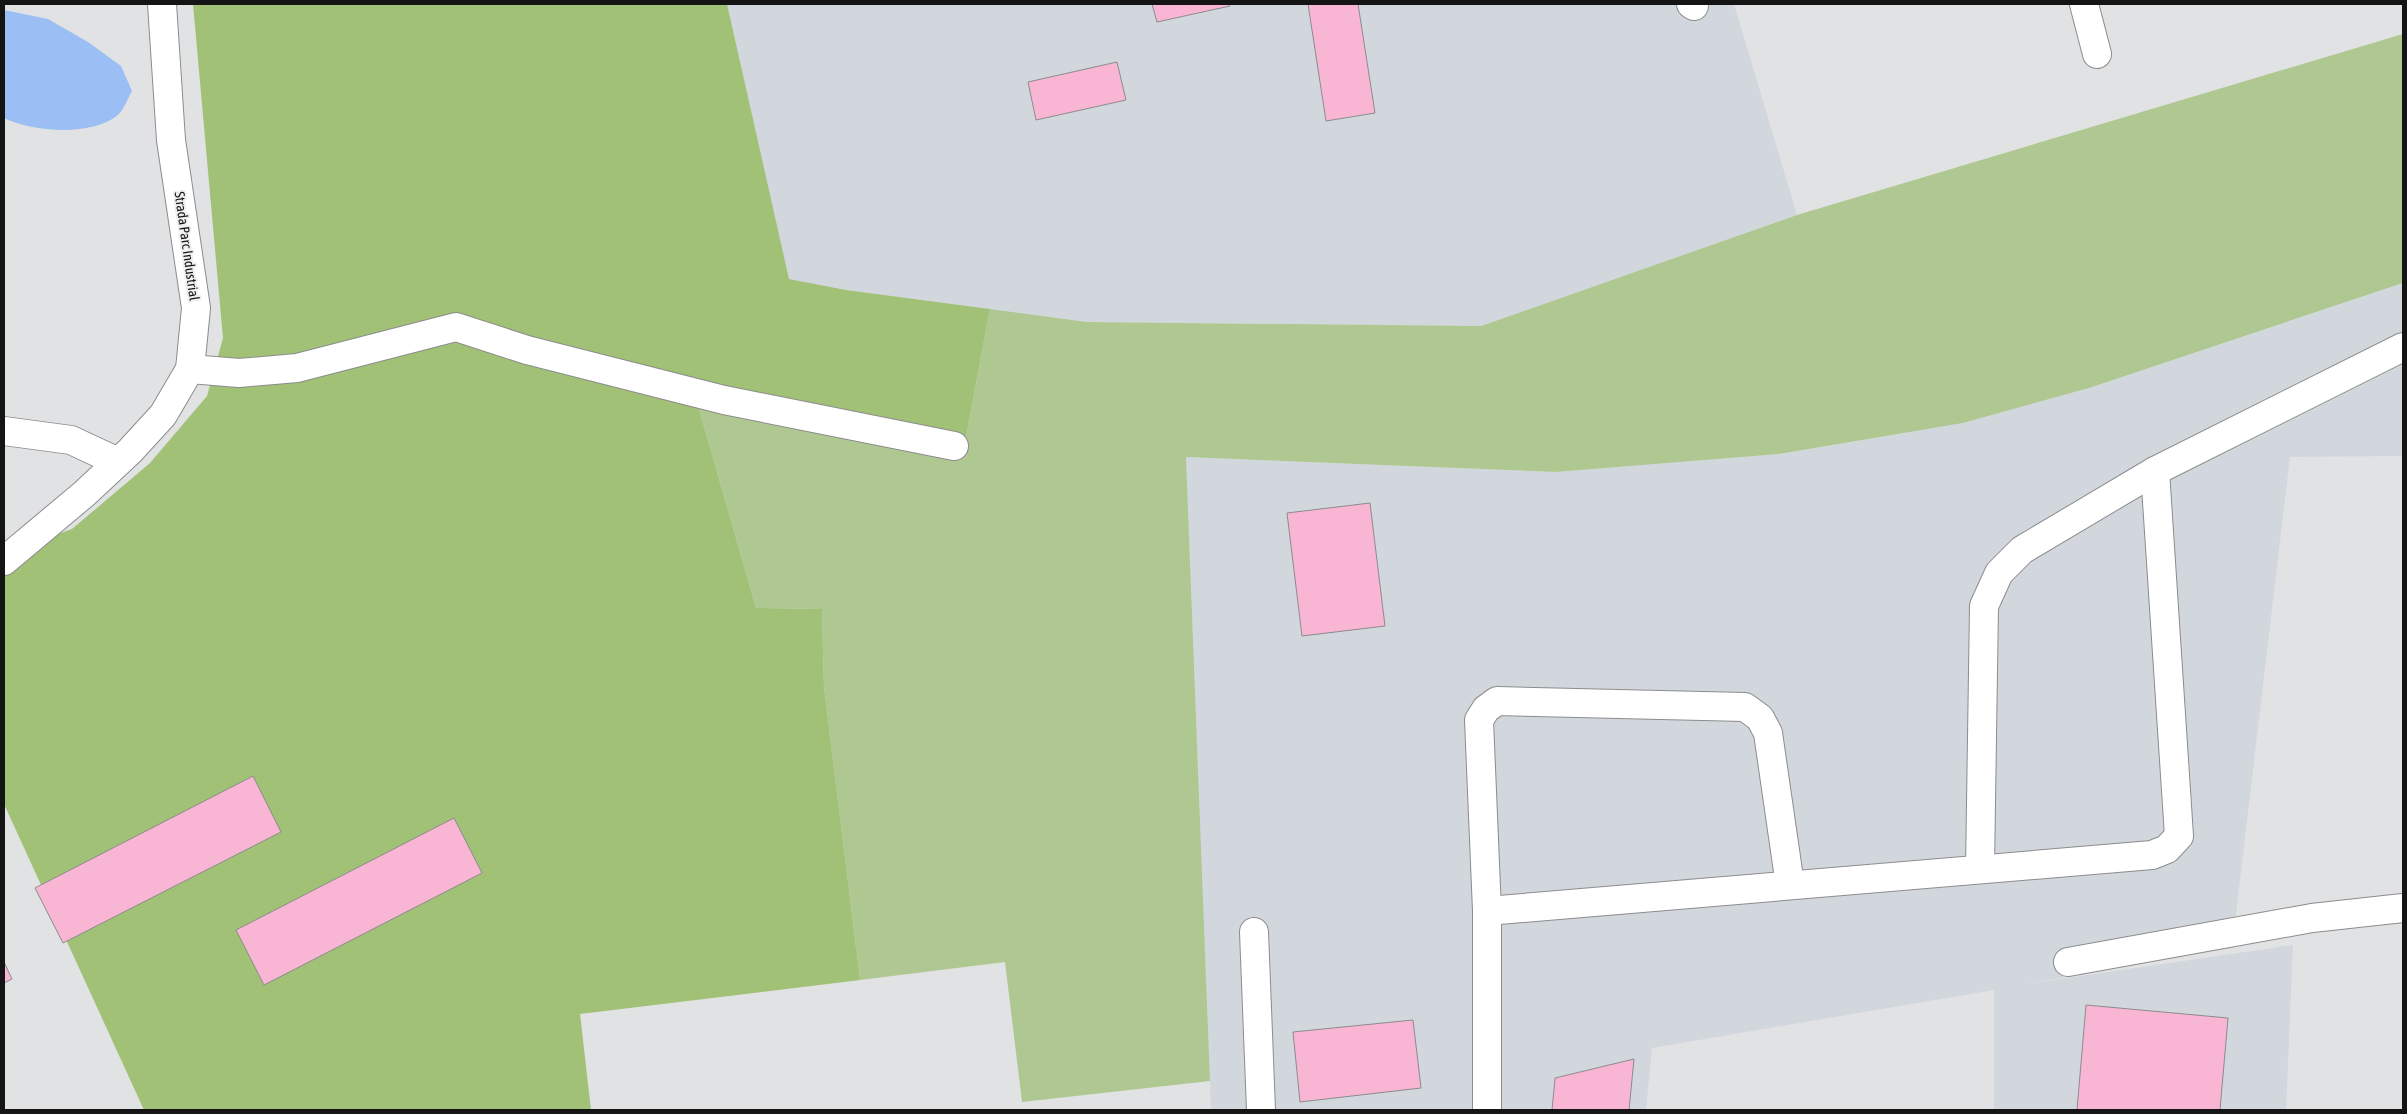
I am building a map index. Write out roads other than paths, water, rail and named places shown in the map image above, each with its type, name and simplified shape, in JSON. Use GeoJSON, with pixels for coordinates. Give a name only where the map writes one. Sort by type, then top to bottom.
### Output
{"type":"FeatureCollection","features":[{"type":"Feature","properties":{"kind":"street","name":"Strada Parc Industrial"},"geometry":{"type":"LineString","coordinates":[[4,561],[84,494],[118,462],[163,415],[190,369],[196,308],[171,140],[162,4]]}},
{"type":"Feature","properties":{"kind":"street"},"geometry":{"type":"LineString","coordinates":[[2084,4],[2097,54]]}},
{"type":"Feature","properties":{"kind":"street"},"geometry":{"type":"LineString","coordinates":[[190,369],[239,373],[297,368],[456,327],[527,350],[724,400],[954,446]]}},
{"type":"Feature","properties":{"kind":"street"},"geometry":{"type":"LineString","coordinates":[[1980,869],[1984,606],[1999,573],[2022,550],[2155,471],[2402,347]]}},
{"type":"Feature","properties":{"kind":"street"},"geometry":{"type":"LineString","coordinates":[[4,431],[71,440],[118,462]]}},
{"type":"Feature","properties":{"kind":"street"},"geometry":{"type":"LineString","coordinates":[[1487,911],[2152,855],[2167,849],[2180,836],[2155,471]]}},
{"type":"Feature","properties":{"kind":"street"},"geometry":{"type":"LineString","coordinates":[[1487,1110],[1487,911],[1479,720],[1486,709],[1497,701],[1745,707],[1760,718],[1768,733],[1790,885]]}},
{"type":"Feature","properties":{"kind":"street"},"geometry":{"type":"LineString","coordinates":[[2068,962],[2312,918],[2403,908]]}},
{"type":"Feature","properties":{"kind":"street"},"geometry":{"type":"LineString","coordinates":[[1254,932],[1261,1110]]}},
{"type":"Feature","properties":{"kind":"water"},"geometry":{"type":"Polygon","coordinates":[[[4,10],[48,19],[88,42],[121,66],[132,91],[119,114],[108,121],[94,126],[62,130],[30,127],[4,118],[4,10]]]}}]}
